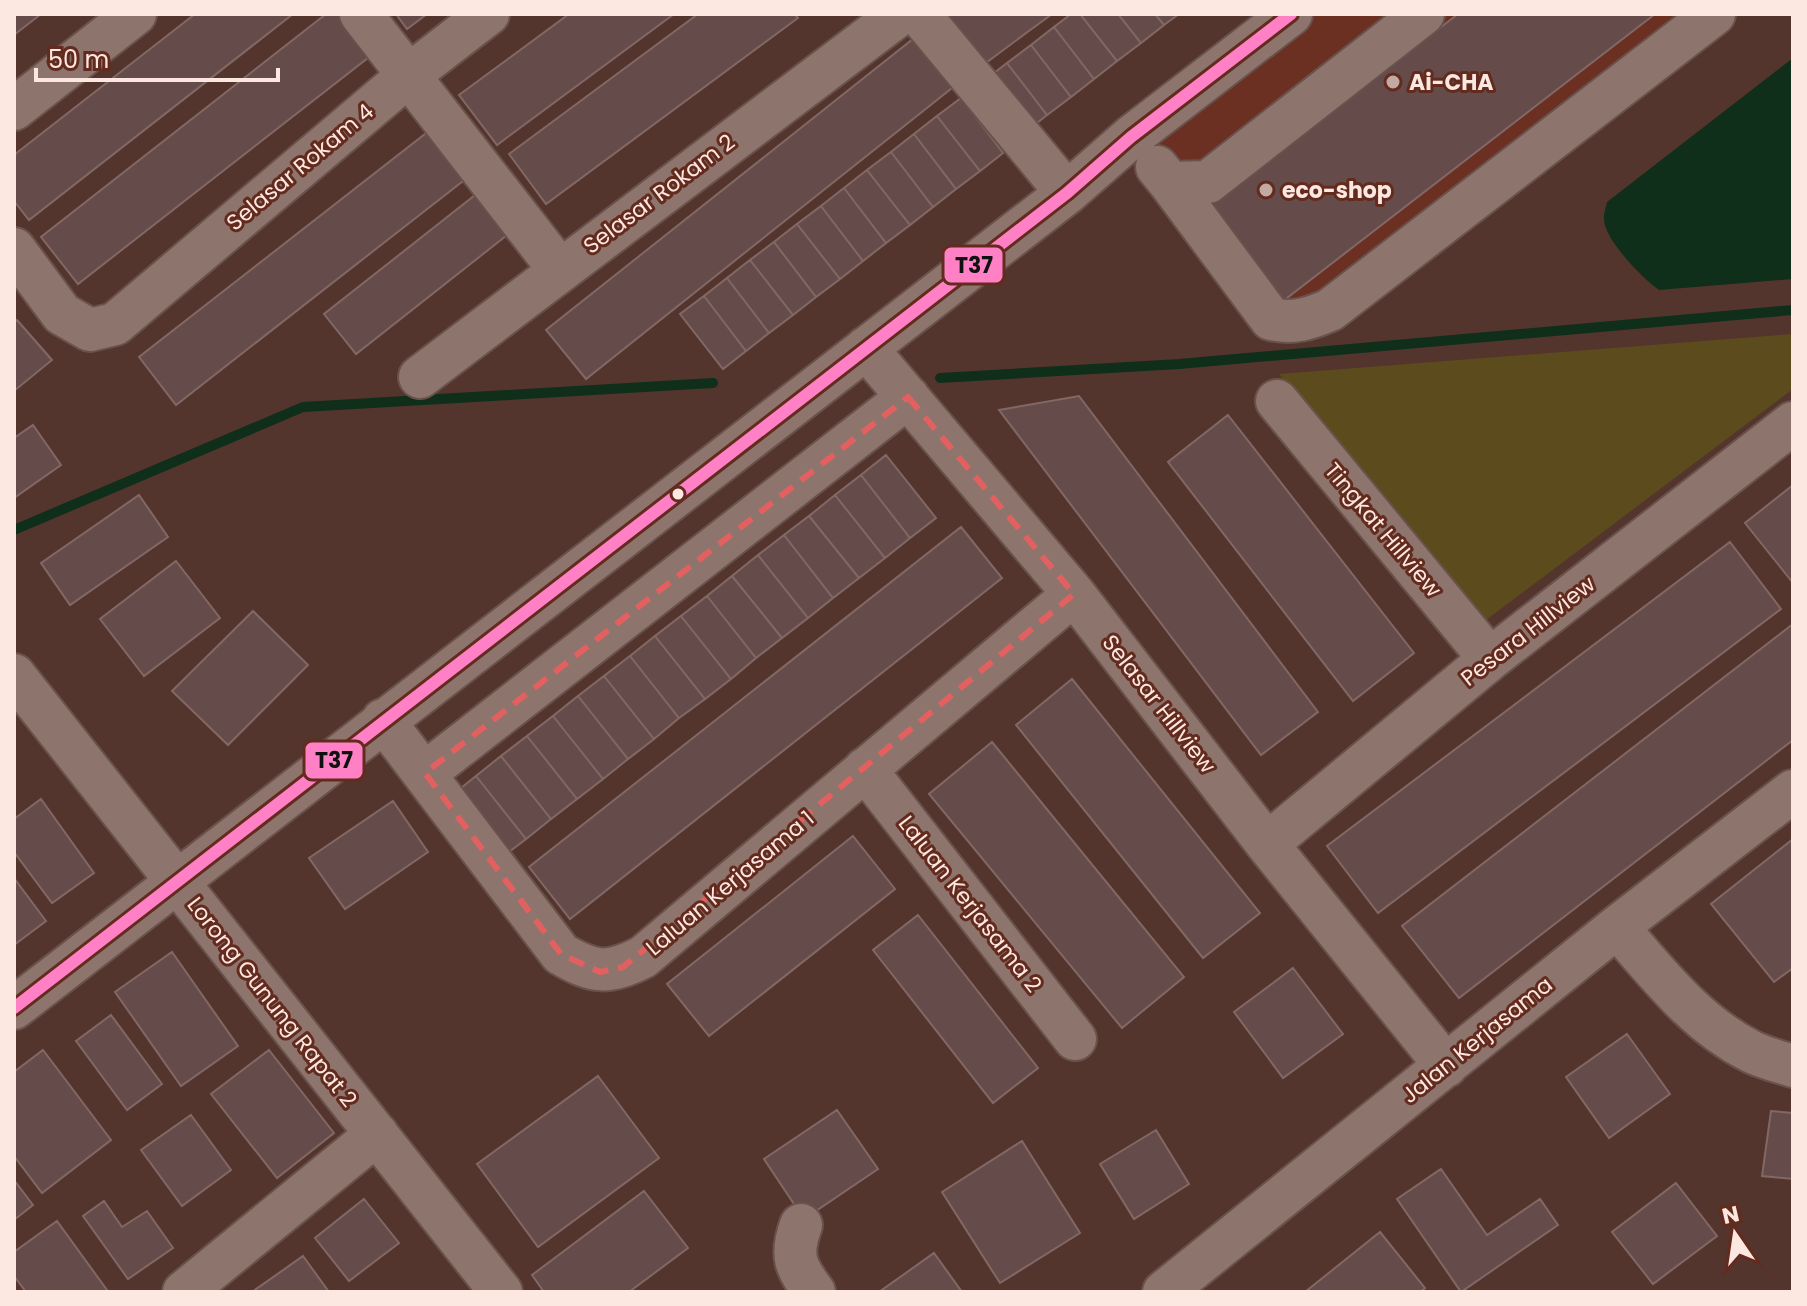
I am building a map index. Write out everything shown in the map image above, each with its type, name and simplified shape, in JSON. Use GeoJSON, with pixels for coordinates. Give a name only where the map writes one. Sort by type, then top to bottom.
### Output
{"type":"FeatureCollection","features":[{"type":"Feature","properties":{"kind":"street"},"geometry":{"type":"LineString","coordinates":[[14,109],[135,14]]}},
{"type":"Feature","properties":{"kind":"street"},"geometry":{"type":"LineString","coordinates":[[361,14],[559,269]]}},
{"type":"Feature","properties":{"kind":"street","name":"Selasar Rokam 4"},"geometry":{"type":"LineString","coordinates":[[14,249],[62,314],[90,330],[115,324],[409,75],[488,14]]}},
{"type":"Feature","properties":{"kind":"street","name":"Selasar Rokam 2"},"geometry":{"type":"LineString","coordinates":[[420,377],[900,14]]}},
{"type":"Feature","properties":{"kind":"street"},"geometry":{"type":"LineString","coordinates":[[919,14],[1067,193]]}},
{"type":"Feature","properties":{"kind":"street"},"geometry":{"type":"LineString","coordinates":[[14,1008],[1067,193],[1131,137],[1291,14]]}},
{"type":"Feature","properties":{"kind":"street"},"geometry":{"type":"LineString","coordinates":[[1170,183],[1208,182],[1423,14]]}},
{"type":"Feature","properties":{"kind":"street"},"geometry":{"type":"LineString","coordinates":[[1131,137],[1170,183],[1271,319],[1288,323],[1312,318],[1330,310],[1714,14]]}},
{"type":"Feature","properties":{"kind":"street","name":"Selasar Hillview"},"geometry":{"type":"LineString","coordinates":[[866,348],[1074,594],[1267,844],[1446,1066]]}},
{"type":"Feature","properties":{"kind":"street"},"geometry":{"type":"LineString","coordinates":[[425,773],[908,397]]}},
{"type":"Feature","properties":{"kind":"street","name":"Tingkat Hillview"},"geometry":{"type":"LineString","coordinates":[[1277,401],[1490,659]]}},
{"type":"Feature","properties":{"kind":"street","name":"Pesara Hillview"},"geometry":{"type":"LineString","coordinates":[[1267,844],[1490,659],[1793,423]]}},
{"type":"Feature","properties":{"kind":"street","name":"Laluan Kerjasama 1"},"geometry":{"type":"LineString","coordinates":[[383,720],[561,954],[600,972],[623,967],[643,957],[1074,594]]}},
{"type":"Feature","properties":{"kind":"street","name":"Lorong Gunung Rapat 2"},"geometry":{"type":"LineString","coordinates":[[14,675],[501,1292]]}},
{"type":"Feature","properties":{"kind":"street","name":"Laluan Kerjasama 2"},"geometry":{"type":"LineString","coordinates":[[865,769],[1075,1039]]}},
{"type":"Feature","properties":{"kind":"street","name":"Jalan Kerjasama"},"geometry":{"type":"LineString","coordinates":[[1164,1292],[1617,927],[1793,791]]}},
{"type":"Feature","properties":{"kind":"street"},"geometry":{"type":"LineString","coordinates":[[1617,927],[1670,988],[1707,1024],[1753,1053],[1793,1066]]}},
{"type":"Feature","properties":{"kind":"street"},"geometry":{"type":"LineString","coordinates":[[184,1292],[377,1134]]}},
{"type":"Feature","properties":{"kind":"street"},"geometry":{"type":"LineString","coordinates":[[801,1225],[793,1250],[802,1277],[814,1292]]}},
{"type":"Feature","properties":{"kind":"highlighted area"},"geometry":{"type":"Polygon","coordinates":[[[908,397],[1074,594],[623,967],[600,972],[561,954],[425,773],[908,397]]]}},
{"type":"Feature","properties":{"kind":"shaded area"},"geometry":{"type":"Polygon","coordinates":[[[1290,14],[1707,14],[1282,336],[1135,135],[1290,14]]]}},
{"type":"Feature","properties":{"kind":"shaded area"},"geometry":{"type":"Polygon","coordinates":[[[1793,58],[1793,279],[1659,290],[1635,268],[1611,238],[1604,220],[1607,202],[1793,58]]]}},
{"type":"Feature","properties":{"kind":"shaded area"},"geometry":{"type":"Polygon","coordinates":[[[1793,334],[1793,389],[1486,620],[1279,374],[1793,334]]]}},
{"type":"Feature","properties":{"kind":"building"},"geometry":{"type":"Polygon","coordinates":[[[14,14],[41,14],[14,35],[14,14]]]}},
{"type":"Feature","properties":{"kind":"building"},"geometry":{"type":"Polygon","coordinates":[[[195,14],[293,14],[29,220],[14,201],[14,155],[195,14]]]}},
{"type":"Feature","properties":{"kind":"building"},"geometry":{"type":"Polygon","coordinates":[[[326,14],[342,14],[373,54],[78,284],[41,237],[326,14]]]}},
{"type":"Feature","properties":{"kind":"building"},"geometry":{"type":"Polygon","coordinates":[[[396,14],[427,14],[407,29],[396,14]]]}},
{"type":"Feature","properties":{"kind":"building"},"geometry":{"type":"Polygon","coordinates":[[[569,14],[674,14],[497,145],[459,95],[569,14]]]}},
{"type":"Feature","properties":{"kind":"building"},"geometry":{"type":"Polygon","coordinates":[[[698,14],[794,14],[798,18],[546,204],[509,154],[698,14]]]}},
{"type":"Feature","properties":{"kind":"building"},"geometry":{"type":"Polygon","coordinates":[[[947,14],[1052,14],[983,65],[947,14]]]}},
{"type":"Feature","properties":{"kind":"building"},"geometry":{"type":"Polygon","coordinates":[[[1071,14],[1080,14],[1117,61],[1094,79],[1054,27],[1071,14]]]}},
{"type":"Feature","properties":{"kind":"building"},"geometry":{"type":"Polygon","coordinates":[[[1080,14],[1118,14],[1141,43],[1117,61],[1080,14]]]}},
{"type":"Feature","properties":{"kind":"building"},"geometry":{"type":"Polygon","coordinates":[[[1118,14],[1155,14],[1164,25],[1141,43],[1118,14]]]}},
{"type":"Feature","properties":{"kind":"building"},"geometry":{"type":"Polygon","coordinates":[[[1155,14],[1179,14],[1164,25],[1155,14]]]}},
{"type":"Feature","properties":{"kind":"building"},"geometry":{"type":"Polygon","coordinates":[[[1458,14],[1655,14],[1274,308],[1200,213],[1458,14]]]}},
{"type":"Feature","properties":{"kind":"building"},"geometry":{"type":"Polygon","coordinates":[[[1054,27],[1094,79],[1071,97],[1031,45],[1054,27]]]}},
{"type":"Feature","properties":{"kind":"building"},"geometry":{"type":"Polygon","coordinates":[[[918,35],[957,84],[586,379],[546,330],[918,35]]]}},
{"type":"Feature","properties":{"kind":"building"},"geometry":{"type":"Polygon","coordinates":[[[1031,45],[1071,97],[1047,115],[1007,63],[1031,45]]]}},
{"type":"Feature","properties":{"kind":"building"},"geometry":{"type":"Polygon","coordinates":[[[1007,63],[1047,115],[1024,133],[984,81],[1007,63]]]}},
{"type":"Feature","properties":{"kind":"building"},"geometry":{"type":"Polygon","coordinates":[[[961,98],[1003,153],[980,171],[937,116],[961,98]]]}},
{"type":"Feature","properties":{"kind":"building"},"geometry":{"type":"Polygon","coordinates":[[[937,116],[980,171],[956,189],[914,134],[937,116]]]}},
{"type":"Feature","properties":{"kind":"building"},"geometry":{"type":"Polygon","coordinates":[[[434,127],[472,174],[176,405],[139,357],[434,127]]]}},
{"type":"Feature","properties":{"kind":"building"},"geometry":{"type":"Polygon","coordinates":[[[914,134],[956,189],[933,207],[891,152],[914,134]]]}},
{"type":"Feature","properties":{"kind":"building"},"geometry":{"type":"Polygon","coordinates":[[[891,152],[933,207],[910,225],[867,170],[891,152]]]}},
{"type":"Feature","properties":{"kind":"building"},"geometry":{"type":"Polygon","coordinates":[[[867,170],[910,225],[886,243],[844,188],[867,170]]]}},
{"type":"Feature","properties":{"kind":"building"},"geometry":{"type":"Polygon","coordinates":[[[844,188],[886,243],[863,261],[821,206],[844,188]]]}},
{"type":"Feature","properties":{"kind":"building"},"geometry":{"type":"Polygon","coordinates":[[[479,192],[511,232],[356,354],[324,314],[479,192]]]}},
{"type":"Feature","properties":{"kind":"building"},"geometry":{"type":"Polygon","coordinates":[[[821,206],[863,261],[840,279],[797,224],[821,206]]]}},
{"type":"Feature","properties":{"kind":"building"},"geometry":{"type":"Polygon","coordinates":[[[797,224],[840,279],[816,297],[774,242],[797,224]]]}},
{"type":"Feature","properties":{"kind":"building"},"geometry":{"type":"Polygon","coordinates":[[[774,242],[816,297],[793,315],[750,260],[774,242]]]}},
{"type":"Feature","properties":{"kind":"building"},"geometry":{"type":"Polygon","coordinates":[[[750,260],[793,315],[769,333],[727,278],[750,260]]]}},
{"type":"Feature","properties":{"kind":"building"},"geometry":{"type":"Polygon","coordinates":[[[727,278],[769,333],[746,351],[704,296],[727,278]]]}},
{"type":"Feature","properties":{"kind":"building"},"geometry":{"type":"Polygon","coordinates":[[[704,296],[746,351],[723,369],[680,314],[704,296]]]}},
{"type":"Feature","properties":{"kind":"building"},"geometry":{"type":"Polygon","coordinates":[[[17,320],[52,360],[14,391],[14,323],[17,320]]]}},
{"type":"Feature","properties":{"kind":"building"},"geometry":{"type":"Polygon","coordinates":[[[1079,396],[1318,712],[1261,755],[999,410],[1079,396]]]}},
{"type":"Feature","properties":{"kind":"building"},"geometry":{"type":"Polygon","coordinates":[[[1228,415],[1414,653],[1353,701],[1168,462],[1228,415]]]}},
{"type":"Feature","properties":{"kind":"building"},"geometry":{"type":"Polygon","coordinates":[[[33,425],[61,465],[14,498],[14,438],[33,425]]]}},
{"type":"Feature","properties":{"kind":"building"},"geometry":{"type":"Polygon","coordinates":[[[886,455],[936,518],[910,538],[861,475],[886,455]]]}},
{"type":"Feature","properties":{"kind":"building"},"geometry":{"type":"Polygon","coordinates":[[[861,475],[910,538],[885,558],[835,495],[861,475]]]}},
{"type":"Feature","properties":{"kind":"building"},"geometry":{"type":"Polygon","coordinates":[[[1793,485],[1793,583],[1745,523],[1793,485]]]}},
{"type":"Feature","properties":{"kind":"building"},"geometry":{"type":"Polygon","coordinates":[[[139,495],[168,537],[70,605],[41,563],[139,495]]]}},
{"type":"Feature","properties":{"kind":"building"},"geometry":{"type":"Polygon","coordinates":[[[835,495],[885,558],[859,578],[809,516],[835,495]]]}},
{"type":"Feature","properties":{"kind":"building"},"geometry":{"type":"Polygon","coordinates":[[[809,516],[859,578],[833,598],[784,535],[809,516]]]}},
{"type":"Feature","properties":{"kind":"building"},"geometry":{"type":"Polygon","coordinates":[[[961,527],[1002,578],[570,919],[529,867],[961,527]]]}},
{"type":"Feature","properties":{"kind":"building"},"geometry":{"type":"Polygon","coordinates":[[[784,535],[833,598],[808,618],[758,555],[784,535]]]}},
{"type":"Feature","properties":{"kind":"building"},"geometry":{"type":"Polygon","coordinates":[[[1730,542],[1781,609],[1378,913],[1327,846],[1730,542]]]}},
{"type":"Feature","properties":{"kind":"building"},"geometry":{"type":"Polygon","coordinates":[[[758,555],[808,618],[782,638],[732,576],[758,555]]]}},
{"type":"Feature","properties":{"kind":"building"},"geometry":{"type":"Polygon","coordinates":[[[176,561],[220,618],[144,676],[100,619],[176,561]]]}},
{"type":"Feature","properties":{"kind":"building"},"geometry":{"type":"Polygon","coordinates":[[[732,576],[782,638],[756,658],[707,596],[732,576]]]}},
{"type":"Feature","properties":{"kind":"building"},"geometry":{"type":"Polygon","coordinates":[[[707,596],[756,658],[731,679],[681,616],[707,596]]]}},
{"type":"Feature","properties":{"kind":"building"},"geometry":{"type":"Polygon","coordinates":[[[253,611],[308,665],[228,745],[172,691],[253,611]]]}},
{"type":"Feature","properties":{"kind":"building"},"geometry":{"type":"Polygon","coordinates":[[[681,616],[731,679],[705,699],[655,636],[681,616]]]}},
{"type":"Feature","properties":{"kind":"building"},"geometry":{"type":"Polygon","coordinates":[[[1793,624],[1793,740],[1459,998],[1402,926],[1793,624]]]}},
{"type":"Feature","properties":{"kind":"building"},"geometry":{"type":"Polygon","coordinates":[[[655,636],[705,699],[679,718],[630,656],[655,636]]]}},
{"type":"Feature","properties":{"kind":"building"},"geometry":{"type":"Polygon","coordinates":[[[630,656],[679,718],[654,739],[604,676],[630,656]]]}},
{"type":"Feature","properties":{"kind":"building"},"geometry":{"type":"Polygon","coordinates":[[[604,676],[654,739],[628,759],[578,696],[604,676]]]}},
{"type":"Feature","properties":{"kind":"building"},"geometry":{"type":"Polygon","coordinates":[[[1072,679],[1260,913],[1203,958],[1016,725],[1072,679]]]}},
{"type":"Feature","properties":{"kind":"building"},"geometry":{"type":"Polygon","coordinates":[[[578,696],[628,759],[603,779],[553,716],[578,696]]]}},
{"type":"Feature","properties":{"kind":"building"},"geometry":{"type":"Polygon","coordinates":[[[553,716],[603,779],[577,799],[527,736],[553,716]]]}},
{"type":"Feature","properties":{"kind":"building"},"geometry":{"type":"Polygon","coordinates":[[[527,736],[577,799],[551,819],[501,756],[527,736]]]}},
{"type":"Feature","properties":{"kind":"building"},"geometry":{"type":"Polygon","coordinates":[[[992,742],[1184,977],[1122,1028],[929,794],[992,742]]]}},
{"type":"Feature","properties":{"kind":"building"},"geometry":{"type":"Polygon","coordinates":[[[501,756],[551,819],[526,839],[476,776],[501,756]]]}},
{"type":"Feature","properties":{"kind":"building"},"geometry":{"type":"Polygon","coordinates":[[[476,776],[526,839],[500,859],[450,797],[476,776]]]}},
{"type":"Feature","properties":{"kind":"building"},"geometry":{"type":"Polygon","coordinates":[[[41,799],[94,873],[52,903],[14,852],[14,819],[41,799]]]}},
{"type":"Feature","properties":{"kind":"building"},"geometry":{"type":"Polygon","coordinates":[[[393,801],[428,852],[345,909],[309,858],[393,801]]]}},
{"type":"Feature","properties":{"kind":"building"},"geometry":{"type":"Polygon","coordinates":[[[853,836],[895,889],[709,1036],[667,984],[853,836]]]}},
{"type":"Feature","properties":{"kind":"building"},"geometry":{"type":"Polygon","coordinates":[[[1793,839],[1793,968],[1774,982],[1711,904],[1793,839]]]}},
{"type":"Feature","properties":{"kind":"building"},"geometry":{"type":"Polygon","coordinates":[[[14,878],[46,921],[14,945],[14,878]]]}},
{"type":"Feature","properties":{"kind":"building"},"geometry":{"type":"Polygon","coordinates":[[[918,915],[1038,1068],[993,1103],[873,950],[918,915]]]}},
{"type":"Feature","properties":{"kind":"building"},"geometry":{"type":"Polygon","coordinates":[[[172,952],[238,1046],[181,1086],[115,992],[172,952]]]}},
{"type":"Feature","properties":{"kind":"building"},"geometry":{"type":"Polygon","coordinates":[[[1293,968],[1343,1034],[1283,1078],[1234,1012],[1293,968]]]}},
{"type":"Feature","properties":{"kind":"building"},"geometry":{"type":"Polygon","coordinates":[[[111,1015],[162,1084],[127,1110],[76,1041],[111,1015]]]}},
{"type":"Feature","properties":{"kind":"building"},"geometry":{"type":"Polygon","coordinates":[[[1627,1034],[1670,1094],[1609,1138],[1566,1077],[1627,1034]]]}},
{"type":"Feature","properties":{"kind":"building"},"geometry":{"type":"Polygon","coordinates":[[[43,1050],[111,1140],[42,1193],[14,1156],[14,1072],[43,1050]]]}},
{"type":"Feature","properties":{"kind":"building"},"geometry":{"type":"Polygon","coordinates":[[[269,1050],[334,1133],[277,1178],[211,1094],[269,1050]]]}},
{"type":"Feature","properties":{"kind":"building"},"geometry":{"type":"Polygon","coordinates":[[[598,1076],[659,1158],[538,1247],[477,1164],[598,1076]]]}},
{"type":"Feature","properties":{"kind":"building"},"geometry":{"type":"Polygon","coordinates":[[[837,1110],[878,1169],[804,1219],[764,1159],[837,1110]]]}},
{"type":"Feature","properties":{"kind":"building"},"geometry":{"type":"Polygon","coordinates":[[[1771,1111],[1793,1113],[1793,1179],[1762,1176],[1771,1111]]]}},
{"type":"Feature","properties":{"kind":"building"},"geometry":{"type":"Polygon","coordinates":[[[191,1115],[231,1170],[182,1206],[141,1150],[191,1115]]]}},
{"type":"Feature","properties":{"kind":"building"},"geometry":{"type":"Polygon","coordinates":[[[1156,1130],[1189,1184],[1134,1219],[1100,1164],[1156,1130]]]}},
{"type":"Feature","properties":{"kind":"building"},"geometry":{"type":"Polygon","coordinates":[[[1022,1141],[1080,1233],[1000,1283],[942,1192],[1022,1141]]]}},
{"type":"Feature","properties":{"kind":"building"},"geometry":{"type":"Polygon","coordinates":[[[1441,1169],[1487,1235],[1540,1199],[1558,1225],[1461,1292],[1397,1199],[1441,1169]]]}},
{"type":"Feature","properties":{"kind":"building"},"geometry":{"type":"Polygon","coordinates":[[[14,1180],[33,1205],[14,1220],[14,1180]]]}},
{"type":"Feature","properties":{"kind":"building"},"geometry":{"type":"Polygon","coordinates":[[[1676,1183],[1717,1236],[1653,1284],[1612,1232],[1676,1183]]]}},
{"type":"Feature","properties":{"kind":"building"},"geometry":{"type":"Polygon","coordinates":[[[644,1191],[688,1248],[629,1292],[544,1292],[532,1275],[644,1191]]]}},
{"type":"Feature","properties":{"kind":"building"},"geometry":{"type":"Polygon","coordinates":[[[364,1199],[399,1243],[349,1281],[315,1238],[364,1199]]]}},
{"type":"Feature","properties":{"kind":"building"},"geometry":{"type":"Polygon","coordinates":[[[104,1201],[122,1227],[147,1211],[173,1248],[128,1279],[83,1216],[104,1201]]]}},
{"type":"Feature","properties":{"kind":"building"},"geometry":{"type":"Polygon","coordinates":[[[57,1221],[107,1290],[26,1292],[14,1276],[14,1252],[57,1221]]]}},
{"type":"Feature","properties":{"kind":"building"},"geometry":{"type":"Polygon","coordinates":[[[1380,1232],[1425,1288],[1420,1292],[1305,1292],[1380,1232]]]}},
{"type":"Feature","properties":{"kind":"building"},"geometry":{"type":"Polygon","coordinates":[[[934,1253],[962,1292],[879,1292],[934,1253]]]}},
{"type":"Feature","properties":{"kind":"building"},"geometry":{"type":"Polygon","coordinates":[[[303,1256],[329,1292],[252,1292],[303,1256]]]}},
{"type":"Feature","properties":{"kind":"waterway"},"geometry":{"type":"LineString","coordinates":[[940,378],[1179,364],[1793,310]]}},
{"type":"Feature","properties":{"kind":"waterway"},"geometry":{"type":"LineString","coordinates":[[14,530],[303,407],[713,383]]}},
{"type":"Feature","properties":{"kind":"transit line","name":"T37"},"geometry":{"type":"LineString","coordinates":[[14,1008],[1067,193],[1131,137],[1291,14]]}},
{"type":"Feature","properties":{"kind":"place","name":"Ai-CHA"},"geometry":{"type":"Point","coordinates":[1393,82]}},
{"type":"Feature","properties":{"kind":"place","name":"eco-shop"},"geometry":{"type":"Point","coordinates":[1266,190]}}]}
